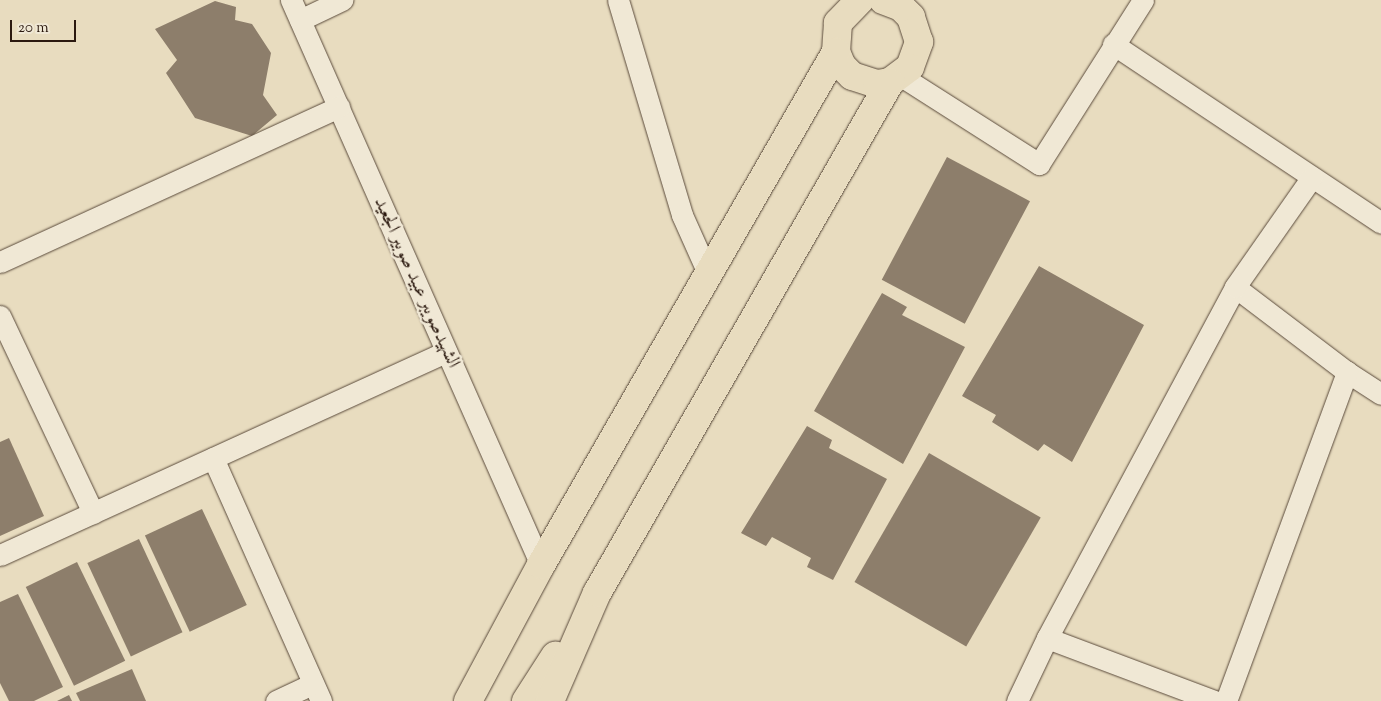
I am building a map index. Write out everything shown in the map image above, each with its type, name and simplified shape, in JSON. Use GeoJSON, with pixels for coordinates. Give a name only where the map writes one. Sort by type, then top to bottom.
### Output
{"type":"FeatureCollection","features":[{"type":"Feature","properties":{"kind":"main road"},"geometry":{"type":"LineString","coordinates":[[468,701],[541,565],[836,52],[838,23],[860,0]]}},
{"type":"Feature","properties":{"kind":"main road"},"geometry":{"type":"LineString","coordinates":[[526,701],[597,593],[895,79],[916,55],[918,8],[901,7],[883,0]]}},
{"type":"Feature","properties":{"kind":"main road"},"geometry":{"type":"LineString","coordinates":[[836,52],[842,66],[852,76],[864,82],[895,79]]}},
{"type":"Feature","properties":{"kind":"main road"},"geometry":{"type":"LineString","coordinates":[[487,701],[541,565]]}},
{"type":"Feature","properties":{"kind":"main road"},"geometry":{"type":"LineString","coordinates":[[550,701],[597,593]]}},
{"type":"Feature","properties":{"kind":"street","name":"الشهيدصويبر عبيد صوبير الجعيد"},"geometry":{"type":"LineString","coordinates":[[290,0],[541,565]]}},
{"type":"Feature","properties":{"kind":"street"},"geometry":{"type":"LineString","coordinates":[[300,20],[342,0]]}},
{"type":"Feature","properties":{"kind":"street"},"geometry":{"type":"LineString","coordinates":[[618,0],[682,215],[708,273]]}},
{"type":"Feature","properties":{"kind":"street"},"geometry":{"type":"LineString","coordinates":[[895,79],[1039,164],[1113,44],[1143,0]]}},
{"type":"Feature","properties":{"kind":"street"},"geometry":{"type":"LineString","coordinates":[[1113,44],[1381,223]]}},
{"type":"Feature","properties":{"kind":"street"},"geometry":{"type":"LineString","coordinates":[[0,262],[339,107]]}},
{"type":"Feature","properties":{"kind":"street"},"geometry":{"type":"LineString","coordinates":[[1017,701],[1047,638],[1235,288],[1312,177]]}},
{"type":"Feature","properties":{"kind":"street"},"geometry":{"type":"LineString","coordinates":[[1235,288],[1346,372],[1381,394]]}},
{"type":"Feature","properties":{"kind":"street"},"geometry":{"type":"LineString","coordinates":[[0,316],[93,512]]}},
{"type":"Feature","properties":{"kind":"street"},"geometry":{"type":"LineString","coordinates":[[0,555],[445,352]]}},
{"type":"Feature","properties":{"kind":"street"},"geometry":{"type":"LineString","coordinates":[[1047,638],[1225,700],[1346,372]]}},
{"type":"Feature","properties":{"kind":"street"},"geometry":{"type":"LineString","coordinates":[[213,458],[316,692],[276,701]]}},
{"type":"Feature","properties":{"kind":"building"},"geometry":{"type":"Polygon","coordinates":[[[215,1],[236,7],[235,20],[252,24],[271,53],[263,95],[277,115],[252,136],[195,118],[166,73],[177,60],[155,29],[215,1]]]}},
{"type":"Feature","properties":{"kind":"building"},"geometry":{"type":"Polygon","coordinates":[[[947,157],[1030,201],[965,324],[882,280],[947,157]]]}},
{"type":"Feature","properties":{"kind":"building"},"geometry":{"type":"Polygon","coordinates":[[[1039,266],[1144,325],[1072,462],[1044,444],[1038,451],[992,422],[996,415],[962,396],[1039,266]]]}},
{"type":"Feature","properties":{"kind":"building"},"geometry":{"type":"Polygon","coordinates":[[[882,293],[907,307],[902,315],[965,347],[903,464],[814,411],[882,293]]]}},
{"type":"Feature","properties":{"kind":"building"},"geometry":{"type":"Polygon","coordinates":[[[807,426],[832,440],[829,448],[887,479],[833,580],[807,567],[811,558],[772,537],[766,546],[741,533],[807,426]]]}},
{"type":"Feature","properties":{"kind":"building"},"geometry":{"type":"Polygon","coordinates":[[[9,438],[44,516],[0,536],[0,442],[9,438]]]}},
{"type":"Feature","properties":{"kind":"building"},"geometry":{"type":"Polygon","coordinates":[[[929,453],[1041,518],[966,647],[854,582],[929,453]]]}},
{"type":"Feature","properties":{"kind":"building"},"geometry":{"type":"Polygon","coordinates":[[[202,509],[247,605],[190,632],[145,536],[202,509]]]}},
{"type":"Feature","properties":{"kind":"building"},"geometry":{"type":"Polygon","coordinates":[[[139,539],[183,632],[131,656],[87,563],[139,539]]]}},
{"type":"Feature","properties":{"kind":"building"},"geometry":{"type":"Polygon","coordinates":[[[77,562],[125,661],[74,686],[26,587],[77,562]]]}},
{"type":"Feature","properties":{"kind":"building"},"geometry":{"type":"Polygon","coordinates":[[[18,594],[63,687],[34,701],[9,701],[0,683],[0,602],[18,594]]]}},
{"type":"Feature","properties":{"kind":"building"},"geometry":{"type":"Polygon","coordinates":[[[132,669],[146,701],[80,701],[76,693],[132,669]]]}},
{"type":"Feature","properties":{"kind":"building"},"geometry":{"type":"Polygon","coordinates":[[[69,695],[72,701],[57,701],[69,695]]]}}]}
